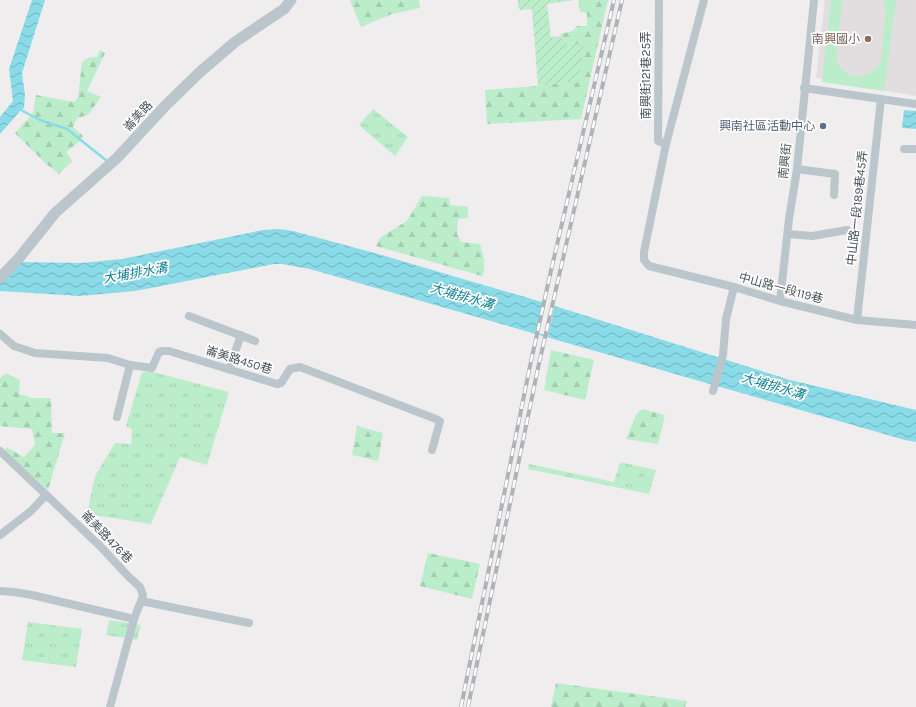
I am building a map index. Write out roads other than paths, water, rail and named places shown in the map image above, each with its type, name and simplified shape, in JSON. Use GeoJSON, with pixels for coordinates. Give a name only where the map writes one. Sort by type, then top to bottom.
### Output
{"type":"FeatureCollection","features":[{"type":"Feature","properties":{"kind":"street","name":"崙美路"},"geometry":{"type":"LineString","coordinates":[[0,278],[16,262],[55,213],[117,158],[166,105],[200,72],[235,42],[284,9],[291,0]]}},
{"type":"Feature","properties":{"kind":"street","name":"南興街121巷25弄"},"geometry":{"type":"LineString","coordinates":[[659,0],[658,141],[666,144]]}},
{"type":"Feature","properties":{"kind":"street"},"geometry":{"type":"LineString","coordinates":[[666,144],[704,0]]}},
{"type":"Feature","properties":{"kind":"street","name":"南興街"},"geometry":{"type":"LineString","coordinates":[[780,301],[797,169],[814,0]]}},
{"type":"Feature","properties":{"kind":"street"},"geometry":{"type":"LineString","coordinates":[[804,88],[916,104]]}},
{"type":"Feature","properties":{"kind":"street","name":"中山路一段189巷45弄"},"geometry":{"type":"LineString","coordinates":[[857,320],[881,99]]}},
{"type":"Feature","properties":{"kind":"street","name":"中山路一段119巷"},"geometry":{"type":"LineString","coordinates":[[666,144],[644,252],[644,260],[649,266],[857,320],[916,325]]}},
{"type":"Feature","properties":{"kind":"street"},"geometry":{"type":"LineString","coordinates":[[904,149],[916,149]]}},
{"type":"Feature","properties":{"kind":"street"},"geometry":{"type":"LineString","coordinates":[[797,169],[835,174],[834,195]]}},
{"type":"Feature","properties":{"kind":"street"},"geometry":{"type":"LineString","coordinates":[[788,234],[812,236],[847,230]]}},
{"type":"Feature","properties":{"kind":"street"},"geometry":{"type":"LineString","coordinates":[[713,389],[723,355],[726,318],[734,287]]}},
{"type":"Feature","properties":{"kind":"street"},"geometry":{"type":"LineString","coordinates":[[189,316],[255,341]]}},
{"type":"Feature","properties":{"kind":"street","name":"崙美路450巷"},"geometry":{"type":"LineString","coordinates":[[0,334],[14,346],[35,353],[108,358],[130,365],[152,368],[160,352],[169,351],[277,384],[282,383],[290,369],[300,367],[440,421],[432,450]]}},
{"type":"Feature","properties":{"kind":"street"},"geometry":{"type":"LineString","coordinates":[[229,369],[241,335]]}},
{"type":"Feature","properties":{"kind":"street"},"geometry":{"type":"LineString","coordinates":[[117,417],[130,365]]}},
{"type":"Feature","properties":{"kind":"street","name":"崙美路476巷"},"geometry":{"type":"LineString","coordinates":[[0,451],[102,547],[140,587],[142,595],[141,601]]}},
{"type":"Feature","properties":{"kind":"street"},"geometry":{"type":"LineString","coordinates":[[0,535],[30,511],[46,495]]}},
{"type":"Feature","properties":{"kind":"street"},"geometry":{"type":"LineString","coordinates":[[0,591],[20,593],[134,619]]}},
{"type":"Feature","properties":{"kind":"street"},"geometry":{"type":"LineString","coordinates":[[110,707],[134,619],[141,601],[249,623]]}},
{"type":"Feature","properties":{"kind":"water"},"geometry":{"type":"Polygon","coordinates":[[[32,0],[45,0],[22,73],[25,95],[24,108],[0,134],[0,117],[13,101],[9,69],[32,0]]]}},
{"type":"Feature","properties":{"kind":"water"},"geometry":{"type":"Polygon","coordinates":[[[904,110],[916,111],[916,129],[902,128],[904,110]]]}},
{"type":"Feature","properties":{"kind":"water","name":"大埔排水溝"},"geometry":{"type":"Polygon","coordinates":[[[279,229],[293,231],[378,254],[542,302],[790,380],[916,410],[916,442],[310,269],[282,264],[274,264],[135,291],[80,296],[0,291],[0,280],[19,262],[82,263],[122,259],[263,230],[279,229]]]}},
{"type":"Feature","properties":{"kind":"waterway"},"geometry":{"type":"LineString","coordinates":[[19,109],[40,120],[67,129],[107,161]]}},
{"type":"Feature","properties":{"kind":"railway"},"geometry":{"type":"LineString","coordinates":[[461,707],[530,366],[614,0]]}},
{"type":"Feature","properties":{"kind":"railway"},"geometry":{"type":"LineString","coordinates":[[468,707],[538,368],[622,0]]}},
{"type":"Feature","properties":{"kind":"place","name":"南興國小"},"geometry":{"type":"Point","coordinates":[868,39]}},
{"type":"Feature","properties":{"kind":"place","name":"興南社區活動中心"},"geometry":{"type":"Point","coordinates":[823,126]}}]}
